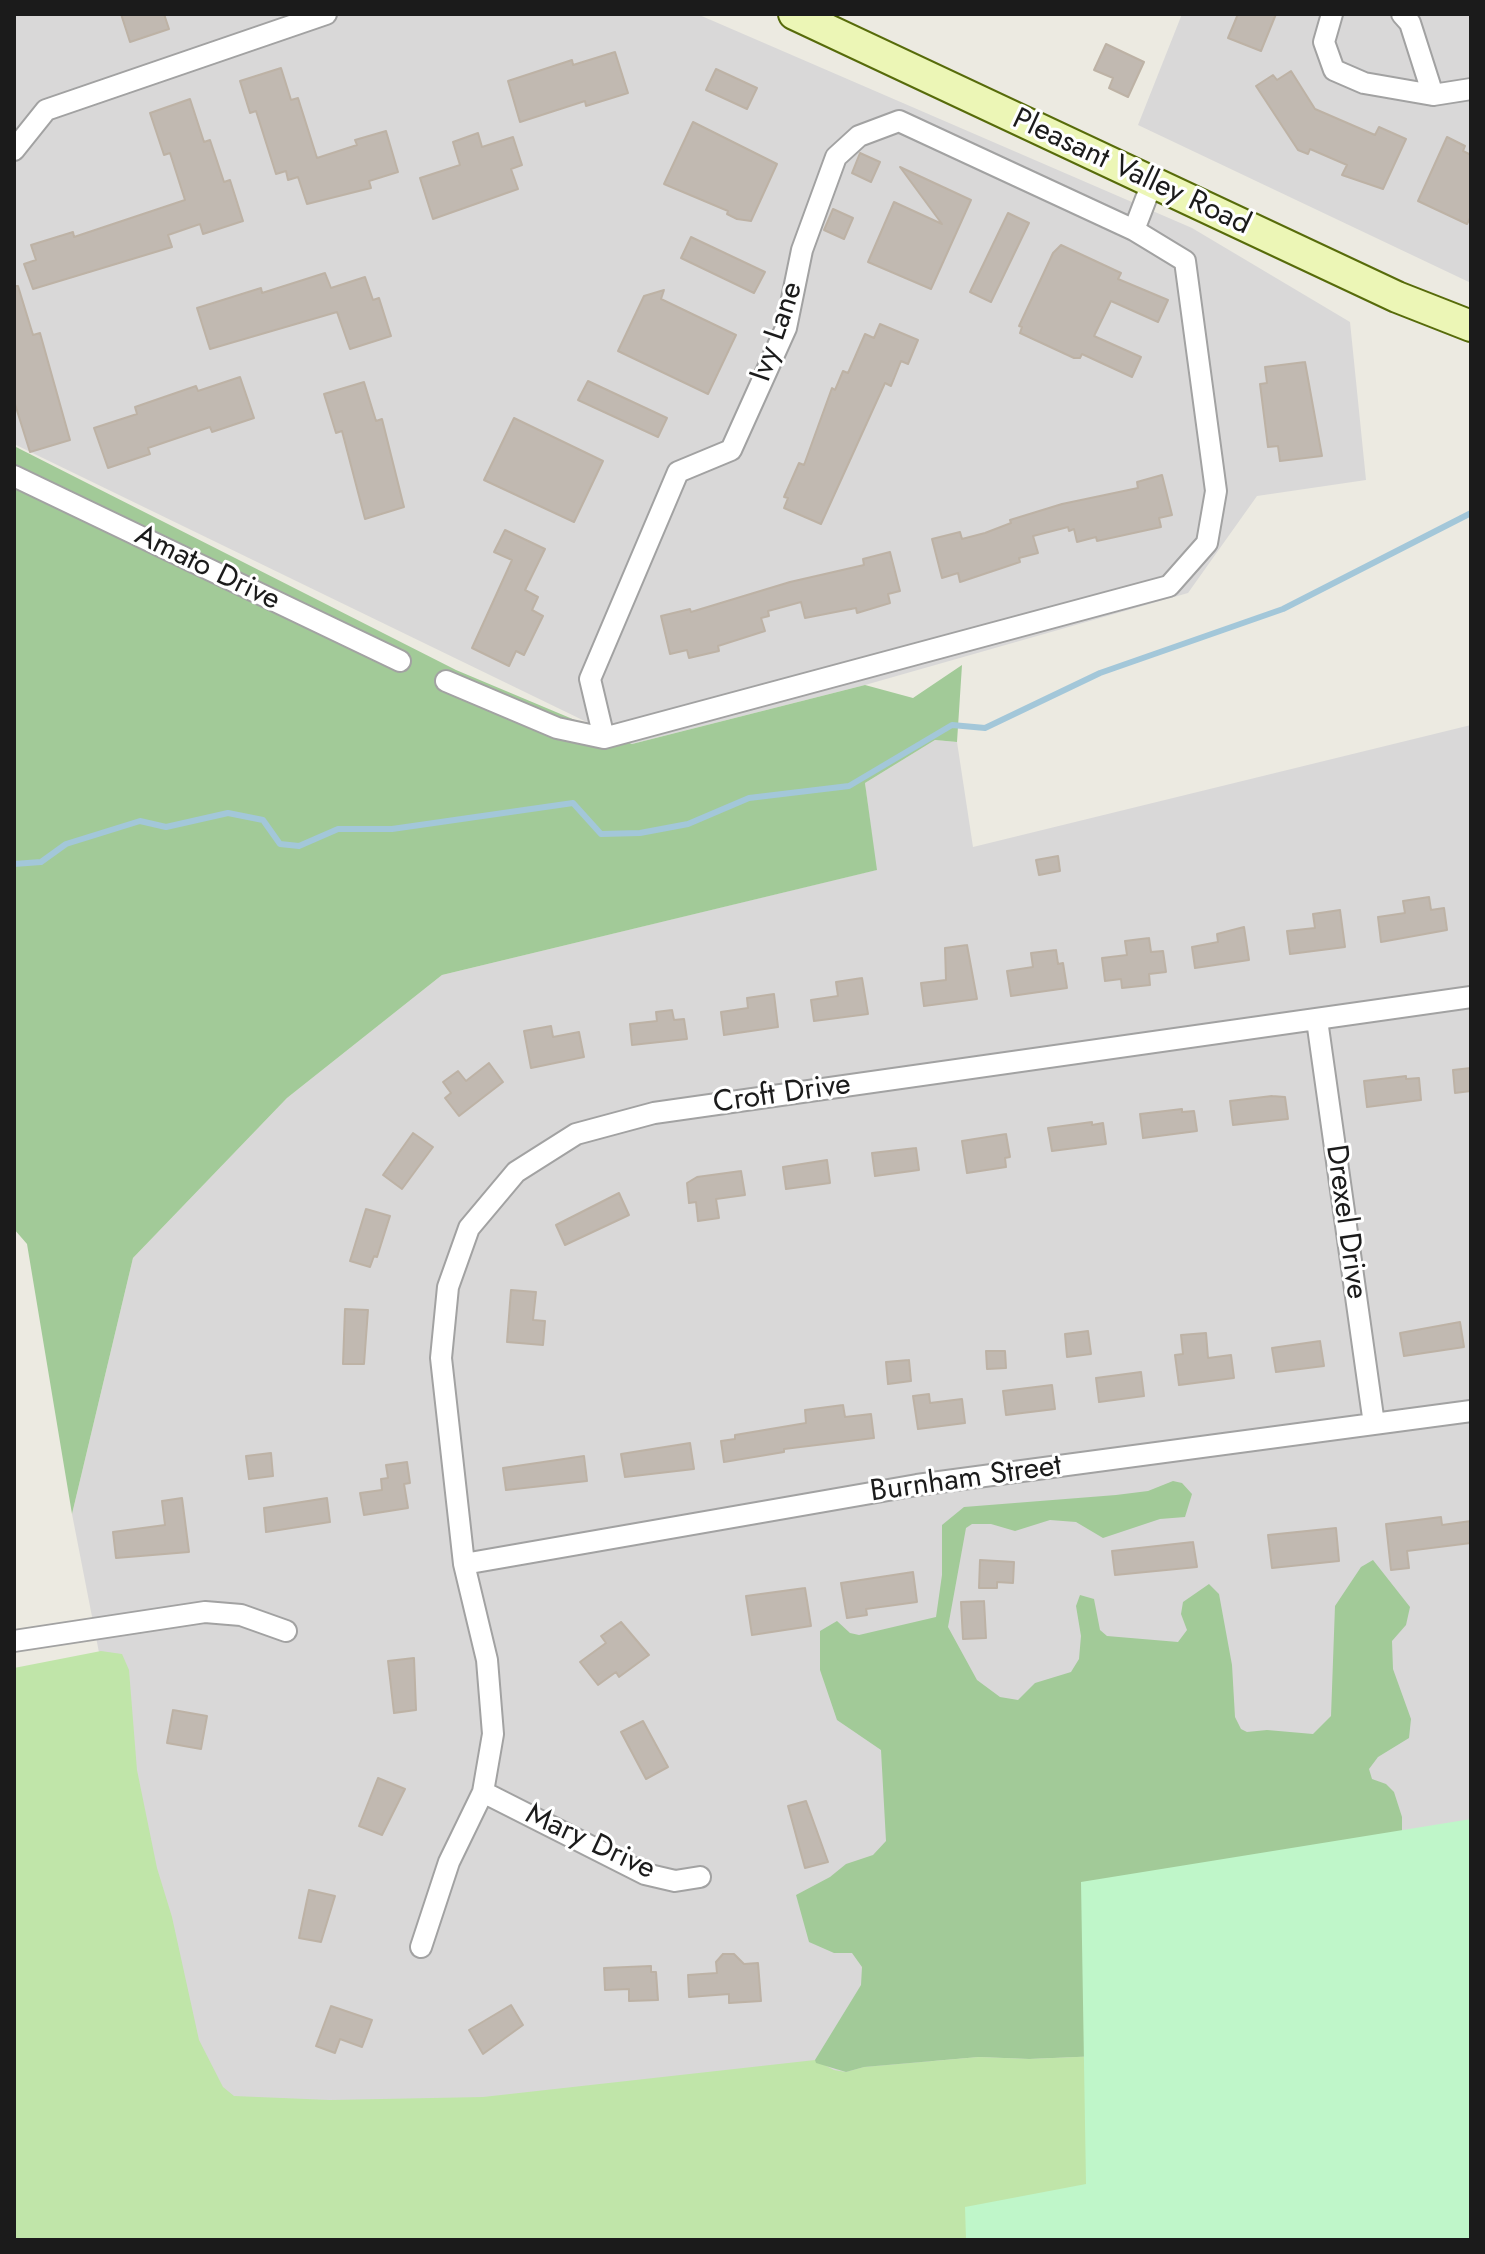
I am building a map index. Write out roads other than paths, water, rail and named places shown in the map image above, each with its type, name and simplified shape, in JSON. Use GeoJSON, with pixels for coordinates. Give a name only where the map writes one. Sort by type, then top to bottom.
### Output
{"type":"FeatureCollection","features":[{"type":"Feature","properties":{"kind":"main road","name":"Pleasant Valley Road"},"geometry":{"type":"LineString","coordinates":[[794,14],[1397,297],[1471,326]]}},
{"type":"Feature","properties":{"kind":"street"},"geometry":{"type":"LineString","coordinates":[[14,150],[46,110],[326,14]]}},
{"type":"Feature","properties":{"kind":"street"},"geometry":{"type":"LineString","coordinates":[[1332,14],[1324,42],[1334,70],[1364,83],[1433,95],[1471,89]]}},
{"type":"Feature","properties":{"kind":"street"},"geometry":{"type":"LineString","coordinates":[[1402,14],[1410,23],[1433,95]]}},
{"type":"Feature","properties":{"kind":"street","name":"Ivy Lane"},"geometry":{"type":"LineString","coordinates":[[446,681],[557,728],[604,738],[1169,586],[1207,543],[1216,491],[1185,261],[1134,230],[899,121],[859,136],[836,157],[802,250],[786,328],[731,450],[678,472],[590,679],[604,738]]}},
{"type":"Feature","properties":{"kind":"street"},"geometry":{"type":"LineString","coordinates":[[1134,230],[1152,183]]}},
{"type":"Feature","properties":{"kind":"street","name":"Amato Drive"},"geometry":{"type":"LineString","coordinates":[[14,476],[400,661]]}},
{"type":"Feature","properties":{"kind":"street","name":"Croft Drive"},"geometry":{"type":"LineString","coordinates":[[421,1947],[449,1862],[483,1792],[493,1734],[492,1697],[464,1564],[441,1358],[448,1287],[469,1228],[516,1172],[576,1134],[654,1113],[1471,997]]}},
{"type":"Feature","properties":{"kind":"street","name":"Drexel Drive"},"geometry":{"type":"LineString","coordinates":[[1317,1020],[1374,1424]]}},
{"type":"Feature","properties":{"kind":"street","name":"Burnham Street"},"geometry":{"type":"LineString","coordinates":[[464,1564],[917,1485],[1471,1411]]}},
{"type":"Feature","properties":{"kind":"street"},"geometry":{"type":"LineString","coordinates":[[14,1641],[205,1612],[241,1615],[286,1631]]}},
{"type":"Feature","properties":{"kind":"street","name":"Mary Drive"},"geometry":{"type":"LineString","coordinates":[[483,1792],[645,1874],[675,1881],[700,1877]]}},
{"type":"Feature","properties":{"kind":"waterway"},"geometry":{"type":"LineString","coordinates":[[14,864],[41,862],[66,844],[140,821],[166,827],[228,813],[263,820],[280,844],[299,846],[338,829],[392,829],[573,803],[601,834],[640,833],[688,824],[749,798],[849,786],[952,725],[985,728],[1100,673],[1283,609],[1471,513]]}}]}
